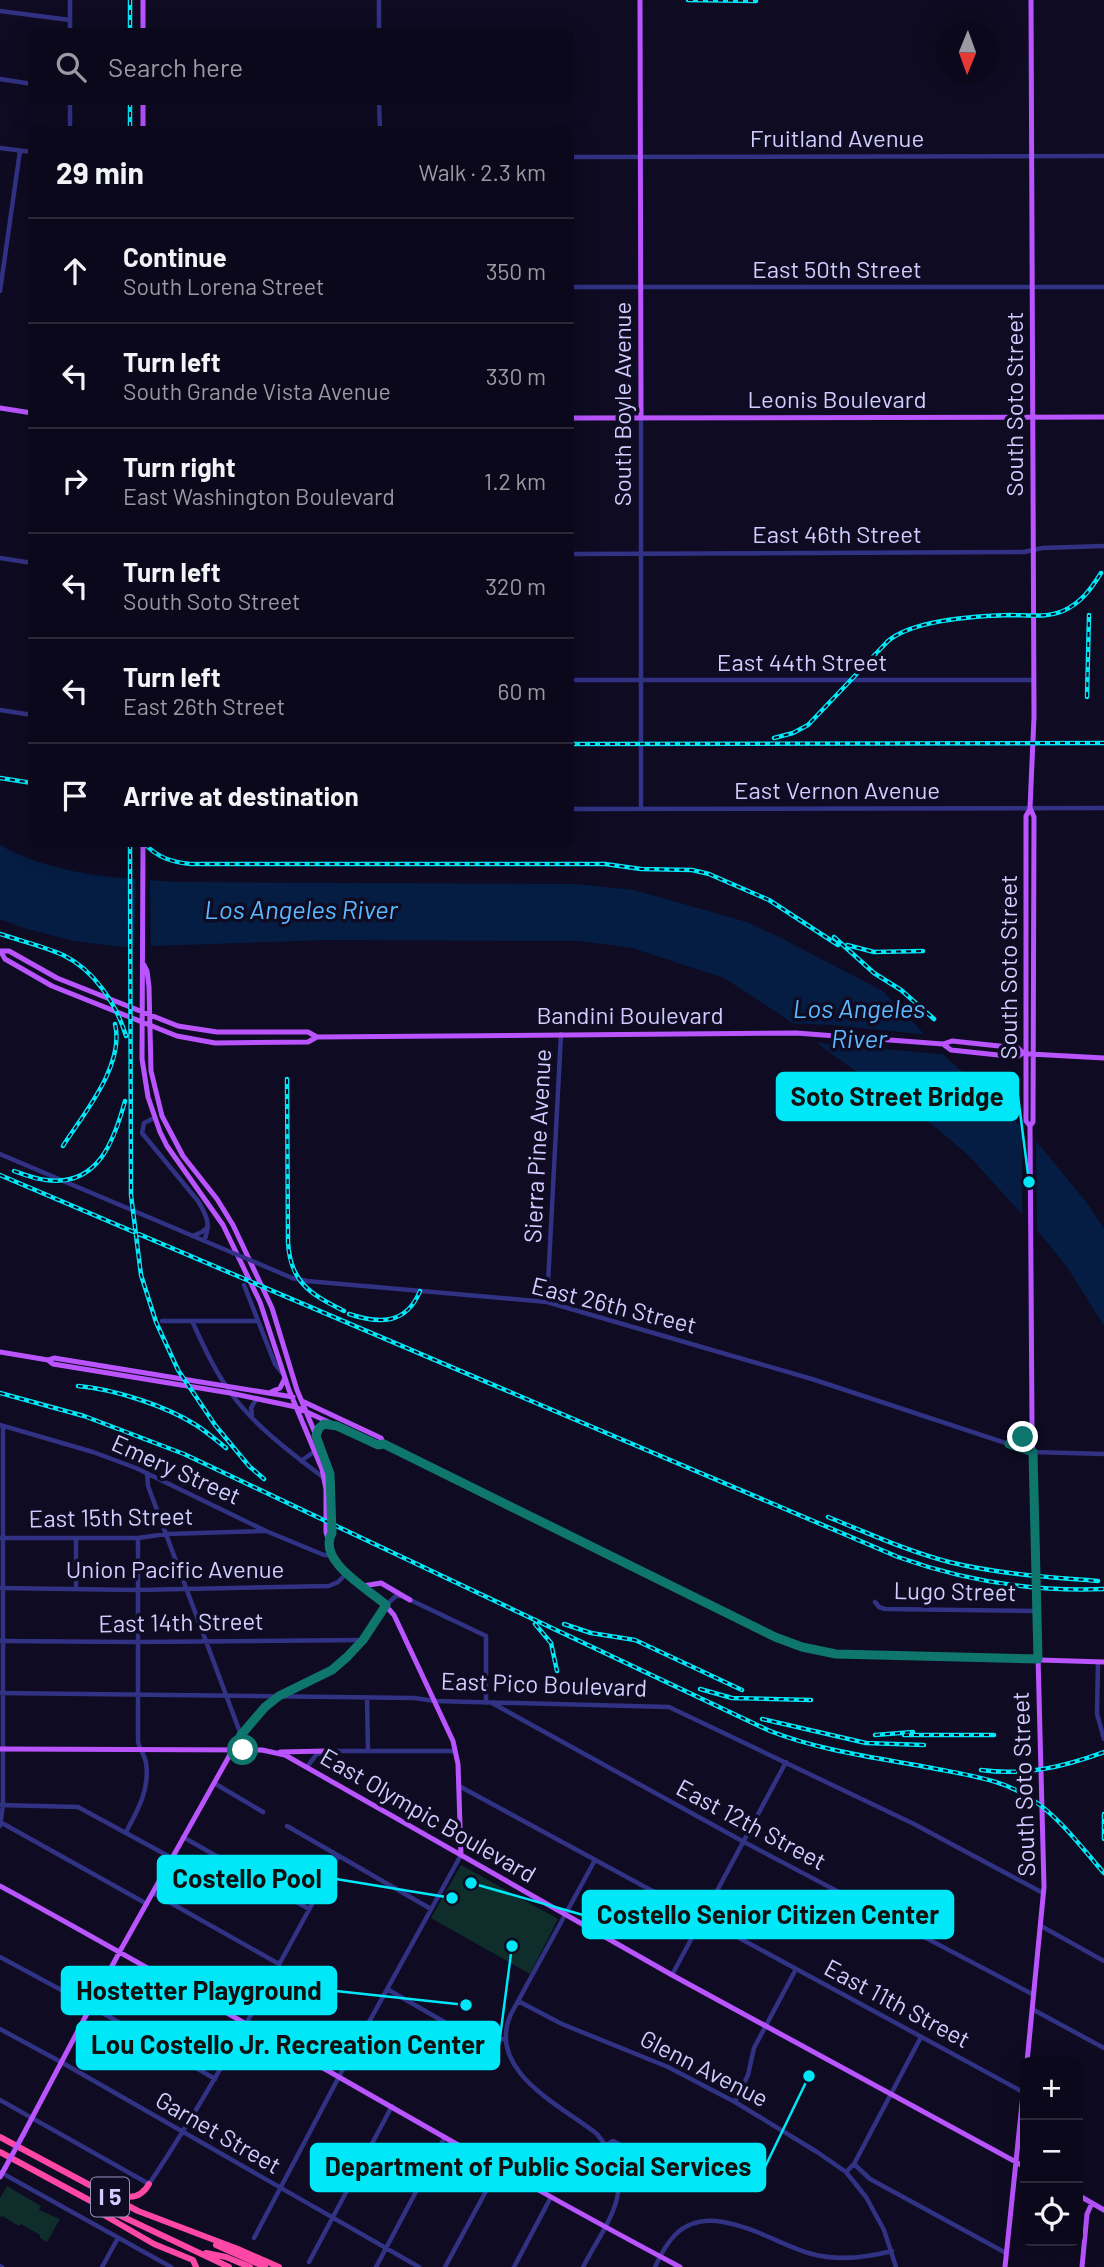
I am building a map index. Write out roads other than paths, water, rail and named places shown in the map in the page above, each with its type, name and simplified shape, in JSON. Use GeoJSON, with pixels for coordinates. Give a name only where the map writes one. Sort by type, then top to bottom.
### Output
{"type":"FeatureCollection","features":[{"type":"Feature","properties":{"kind":"highway","name":"I 5"},"geometry":{"type":"LineString","coordinates":[[0,2137],[138,2211],[279,2267]]}},
{"type":"Feature","properties":{"kind":"highway","name":"I 5"},"geometry":{"type":"LineString","coordinates":[[0,2152],[100,2206],[229,2267]]}},
{"type":"Feature","properties":{"kind":"highway"},"geometry":{"type":"LineString","coordinates":[[79,2180],[131,2197],[142,2194],[149,2184]]}},
{"type":"Feature","properties":{"kind":"highway"},"geometry":{"type":"LineString","coordinates":[[100,2206],[104,2214],[154,2244],[192,2260],[197,2267]]}},
{"type":"Feature","properties":{"kind":"highway"},"geometry":{"type":"LineString","coordinates":[[196,2234],[265,2267]]}},
{"type":"Feature","properties":{"kind":"highway"},"geometry":{"type":"LineString","coordinates":[[197,2252],[226,2257],[250,2267]]}},
{"type":"Feature","properties":{"kind":"main road"},"geometry":{"type":"LineString","coordinates":[[143,0],[143,28]]}},
{"type":"Feature","properties":{"kind":"main road","name":"South Boyle Avenue"},"geometry":{"type":"LineString","coordinates":[[640,0],[641,418]]}},
{"type":"Feature","properties":{"kind":"main road","name":"South Soto Street"},"geometry":{"type":"LineString","coordinates":[[1028,1054],[1034,907],[1034,817],[1031,808],[1034,680],[1031,0]]}},
{"type":"Feature","properties":{"kind":"main road"},"geometry":{"type":"LineString","coordinates":[[143,105],[143,126]]}},
{"type":"Feature","properties":{"kind":"main road"},"geometry":{"type":"LineString","coordinates":[[0,408],[28,412]]}},
{"type":"Feature","properties":{"kind":"main road","name":"Leonis Boulevard"},"geometry":{"type":"LineString","coordinates":[[574,418],[1104,417]]}},
{"type":"Feature","properties":{"kind":"main road","name":"South Soto Street"},"geometry":{"type":"LineString","coordinates":[[1027,2057],[1044,1894],[1032,1425],[1030,1126],[1033,1122],[1028,1054],[1026,816],[1031,808]]}},
{"type":"Feature","properties":{"kind":"main road"},"geometry":{"type":"LineString","coordinates":[[143,847],[142,1022],[145,1081],[154,1118],[167,1146],[233,1241],[260,1302],[296,1407],[328,1478]]}},
{"type":"Feature","properties":{"kind":"main road"},"geometry":{"type":"LineString","coordinates":[[1027,907],[1034,907]]}},
{"type":"Feature","properties":{"kind":"main road","name":"Bandini Boulevard"},"geometry":{"type":"LineString","coordinates":[[317,1037],[309,1042],[215,1043],[177,1036],[52,986],[5,959],[1,951],[9,951],[57,978],[142,1013],[200,1031],[308,1032],[317,1037],[796,1033],[943,1044],[952,1041],[1018,1048],[1028,1054],[1104,1058]]}},
{"type":"Feature","properties":{"kind":"main road"},"geometry":{"type":"LineString","coordinates":[[144,965],[149,987],[152,1071],[165,1122],[179,1149],[221,1205],[243,1244],[272,1308],[301,1400],[328,1464],[326,1532],[333,1555],[346,1574],[386,1605],[398,1622],[456,1751],[461,1855]]}},
{"type":"Feature","properties":{"kind":"main road"},"geometry":{"type":"LineString","coordinates":[[130,1008],[139,1002],[142,994]]}},
{"type":"Feature","properties":{"kind":"main road"},"geometry":{"type":"LineString","coordinates":[[0,1352],[48,1360],[54,1358],[292,1397],[381,1438],[384,1444]]}},
{"type":"Feature","properties":{"kind":"main road"},"geometry":{"type":"LineString","coordinates":[[48,1360],[53,1364],[230,1393],[296,1407],[378,1445],[384,1444],[797,1646],[836,1654],[1101,1662]]}},
{"type":"Feature","properties":{"kind":"main road"},"geometry":{"type":"LineString","coordinates":[[271,1392],[280,1388],[285,1378]]}},
{"type":"Feature","properties":{"kind":"main road"},"geometry":{"type":"LineString","coordinates":[[316,1436],[321,1425],[337,1426]]}},
{"type":"Feature","properties":{"kind":"main road"},"geometry":{"type":"LineString","coordinates":[[1009,1444],[1022,1437],[1032,1425]]}},
{"type":"Feature","properties":{"kind":"main road"},"geometry":{"type":"LineString","coordinates":[[363,1586],[381,1583],[410,1600]]}},
{"type":"Feature","properties":{"kind":"main road"},"geometry":{"type":"LineString","coordinates":[[2,2172],[120,1951],[241,1735],[255,1717],[279,1696],[332,1670],[363,1640],[386,1605]]}},
{"type":"Feature","properties":{"kind":"main road","name":"East Olympic Boulevard"},"geometry":{"type":"LineString","coordinates":[[1,1749],[275,1752],[307,1767],[765,2027],[1020,2164]]}},
{"type":"Feature","properties":{"kind":"main road"},"geometry":{"type":"LineString","coordinates":[[275,1752],[326,1751]]}},
{"type":"Feature","properties":{"kind":"main road"},"geometry":{"type":"LineString","coordinates":[[0,1886],[680,2267]]}},
{"type":"Feature","properties":{"kind":"main road"},"geometry":{"type":"LineString","coordinates":[[1005,2267],[1020,2120]]}},
{"type":"Feature","properties":{"kind":"main road"},"geometry":{"type":"LineString","coordinates":[[1083,2198],[1104,2210]]}},
{"type":"Feature","properties":{"kind":"main road"},"geometry":{"type":"LineString","coordinates":[[1082,2267],[1087,2214],[1092,2203]]}},
{"type":"Feature","properties":{"kind":"street"},"geometry":{"type":"LineString","coordinates":[[70,0],[70,28]]}},
{"type":"Feature","properties":{"kind":"street"},"geometry":{"type":"LineString","coordinates":[[379,0],[379,28]]}},
{"type":"Feature","properties":{"kind":"street"},"geometry":{"type":"LineString","coordinates":[[0,11],[70,20]]}},
{"type":"Feature","properties":{"kind":"street"},"geometry":{"type":"LineString","coordinates":[[0,79],[28,83]]}},
{"type":"Feature","properties":{"kind":"street"},"geometry":{"type":"LineString","coordinates":[[70,126],[71,105]]}},
{"type":"Feature","properties":{"kind":"street"},"geometry":{"type":"LineString","coordinates":[[379,105],[380,126]]}},
{"type":"Feature","properties":{"kind":"street"},"geometry":{"type":"LineString","coordinates":[[0,148],[28,152]]}},
{"type":"Feature","properties":{"kind":"street"},"geometry":{"type":"LineString","coordinates":[[0,291],[20,151]]}},
{"type":"Feature","properties":{"kind":"street","name":"Fruitland Avenue"},"geometry":{"type":"LineString","coordinates":[[574,156],[1104,156]]}},
{"type":"Feature","properties":{"kind":"street","name":"East 50th Street"},"geometry":{"type":"LineString","coordinates":[[574,287],[1104,287]]}},
{"type":"Feature","properties":{"kind":"street","name":"South Boyle Avenue"},"geometry":{"type":"LineString","coordinates":[[640,809],[641,418]]}},
{"type":"Feature","properties":{"kind":"street","name":"East 46th Street"},"geometry":{"type":"LineString","coordinates":[[574,554],[1024,552],[1104,545]]}},
{"type":"Feature","properties":{"kind":"street"},"geometry":{"type":"LineString","coordinates":[[0,558],[28,562]]}},
{"type":"Feature","properties":{"kind":"street","name":"East 44th Street"},"geometry":{"type":"LineString","coordinates":[[574,680],[1034,680]]}},
{"type":"Feature","properties":{"kind":"street"},"geometry":{"type":"LineString","coordinates":[[0,710],[28,714]]}},
{"type":"Feature","properties":{"kind":"street","name":"East Vernon Avenue"},"geometry":{"type":"LineString","coordinates":[[574,809],[1104,808]]}},
{"type":"Feature","properties":{"kind":"street","name":"Sierra Pine Avenue"},"geometry":{"type":"LineString","coordinates":[[547,1302],[561,1034]]}},
{"type":"Feature","properties":{"kind":"street"},"geometry":{"type":"LineString","coordinates":[[154,1118],[142,1126],[143,1136],[198,1201],[209,1226],[204,1241]]}},
{"type":"Feature","properties":{"kind":"street","name":"East 26th Street"},"geometry":{"type":"LineString","coordinates":[[0,1154],[292,1278],[547,1302],[811,1379],[1033,1452],[1104,1454]]}},
{"type":"Feature","properties":{"kind":"street"},"geometry":{"type":"LineString","coordinates":[[192,1236],[209,1226]]}},
{"type":"Feature","properties":{"kind":"street"},"geometry":{"type":"LineString","coordinates":[[243,1285],[275,1364],[285,1378]]}},
{"type":"Feature","properties":{"kind":"street"},"geometry":{"type":"LineString","coordinates":[[162,1321],[258,1321]]}},
{"type":"Feature","properties":{"kind":"street"},"geometry":{"type":"LineString","coordinates":[[192,1321],[230,1393],[301,1461],[328,1478]]}},
{"type":"Feature","properties":{"kind":"street"},"geometry":{"type":"LineString","coordinates":[[252,1416],[251,1408],[257,1398]]}},
{"type":"Feature","properties":{"kind":"street"},"geometry":{"type":"LineString","coordinates":[[2,1425],[1,1824],[147,1903]]}},
{"type":"Feature","properties":{"kind":"street","name":"Emery Street"},"geometry":{"type":"LineString","coordinates":[[2,1425],[93,1452],[147,1473],[265,1531],[324,1555],[333,1555]]}},
{"type":"Feature","properties":{"kind":"street"},"geometry":{"type":"LineString","coordinates":[[301,1461],[315,1451]]}},
{"type":"Feature","properties":{"kind":"street"},"geometry":{"type":"LineString","coordinates":[[147,1473],[148,1486],[241,1735]]}},
{"type":"Feature","properties":{"kind":"street","name":"East 15th Street"},"geometry":{"type":"LineString","coordinates":[[2,1538],[138,1538],[166,1534],[265,1531]]}},
{"type":"Feature","properties":{"kind":"street"},"geometry":{"type":"LineString","coordinates":[[76,1538],[76,1589]]}},
{"type":"Feature","properties":{"kind":"street"},"geometry":{"type":"LineString","coordinates":[[126,1832],[144,1797],[146,1760],[138,1743],[138,1538]]}},
{"type":"Feature","properties":{"kind":"street","name":"Union Pacific Avenue"},"geometry":{"type":"LineString","coordinates":[[2,1588],[137,1590],[329,1586],[346,1574]]}},
{"type":"Feature","properties":{"kind":"street"},"geometry":{"type":"LineString","coordinates":[[386,1605],[398,1596],[486,1636],[488,1703]]}},
{"type":"Feature","properties":{"kind":"street","name":"Lugo Street"},"geometry":{"type":"LineString","coordinates":[[875,1602],[885,1609],[1037,1611]]}},
{"type":"Feature","properties":{"kind":"street","name":"East 14th Street"},"geometry":{"type":"LineString","coordinates":[[2,1641],[363,1640]]}},
{"type":"Feature","properties":{"kind":"street"},"geometry":{"type":"LineString","coordinates":[[1101,1662],[1096,1709],[1104,1739]]}},
{"type":"Feature","properties":{"kind":"street","name":"East Pico Boulevard"},"geometry":{"type":"LineString","coordinates":[[2,1693],[367,1697],[668,1707],[914,1824],[1044,1894]]}},
{"type":"Feature","properties":{"kind":"street"},"geometry":{"type":"LineString","coordinates":[[367,1697],[368,1751]]}},
{"type":"Feature","properties":{"kind":"street","name":"East 12th Street"},"geometry":{"type":"LineString","coordinates":[[488,1703],[1034,1995]]}},
{"type":"Feature","properties":{"kind":"street"},"geometry":{"type":"LineString","coordinates":[[307,1767],[316,1755],[326,1751],[456,1751]]}},
{"type":"Feature","properties":{"kind":"street"},"geometry":{"type":"LineString","coordinates":[[672,1975],[786,1762]]}},
{"type":"Feature","properties":{"kind":"street"},"geometry":{"type":"LineString","coordinates":[[214,1783],[263,1812]]}},
{"type":"Feature","properties":{"kind":"street","name":"East 11th Street"},"geometry":{"type":"LineString","coordinates":[[459,1786],[1020,2090]]}},
{"type":"Feature","properties":{"kind":"street"},"geometry":{"type":"LineString","coordinates":[[1,1805],[78,1807],[172,1858]]}},
{"type":"Feature","properties":{"kind":"street"},"geometry":{"type":"LineString","coordinates":[[287,1826],[431,1909]]}},
{"type":"Feature","properties":{"kind":"street"},"geometry":{"type":"LineString","coordinates":[[183,1837],[309,1909]]}},
{"type":"Feature","properties":{"kind":"street"},"geometry":{"type":"LineString","coordinates":[[254,2238],[461,1855]]}},
{"type":"Feature","properties":{"kind":"street"},"geometry":{"type":"LineString","coordinates":[[0,2100],[149,2184],[215,2079],[338,1857]]}},
{"type":"Feature","properties":{"kind":"street"},"geometry":{"type":"LineString","coordinates":[[583,2267],[616,2205],[620,2186],[616,2167],[606,2145],[597,2134],[524,2079],[511,2058],[505,2039],[508,2022],[518,2001],[595,1860]]}},
{"type":"Feature","properties":{"kind":"street"},"geometry":{"type":"LineString","coordinates":[[153,1893],[279,1964]]}},
{"type":"Feature","properties":{"kind":"street"},"geometry":{"type":"LineString","coordinates":[[1041,1926],[1104,1961]]}},
{"type":"Feature","properties":{"kind":"street"},"geometry":{"type":"LineString","coordinates":[[0,1957],[91,2006],[215,2079]]}},
{"type":"Feature","properties":{"kind":"street"},"geometry":{"type":"LineString","coordinates":[[735,2102],[748,2075],[753,2051],[796,1969]]}},
{"type":"Feature","properties":{"kind":"street"},"geometry":{"type":"LineString","coordinates":[[387,1989],[474,2039],[505,2039]]}},
{"type":"Feature","properties":{"kind":"street","name":"Glenn Avenue"},"geometry":{"type":"LineString","coordinates":[[518,2001],[562,2024],[668,2067],[777,2126],[846,2172],[866,2197],[884,2230],[896,2267]]}},
{"type":"Feature","properties":{"kind":"street"},"geometry":{"type":"LineString","coordinates":[[1032,2009],[1104,2048]]}},
{"type":"Feature","properties":{"kind":"street","name":"Garnet Street"},"geometry":{"type":"LineString","coordinates":[[0,2029],[419,2267]]}},
{"type":"Feature","properties":{"kind":"street"},"geometry":{"type":"LineString","coordinates":[[846,2172],[853,2164],[921,2037]]}},
{"type":"Feature","properties":{"kind":"street"},"geometry":{"type":"LineString","coordinates":[[309,2262],[392,2106]]}},
{"type":"Feature","properties":{"kind":"street"},"geometry":{"type":"LineString","coordinates":[[376,2267],[445,2137]]}},
{"type":"Feature","properties":{"kind":"street"},"geometry":{"type":"LineString","coordinates":[[606,2145],[612,2141],[660,2166]]}},
{"type":"Feature","properties":{"kind":"street"},"geometry":{"type":"LineString","coordinates":[[853,2164],[870,2179],[1006,2253]]}},
{"type":"Feature","properties":{"kind":"street"},"geometry":{"type":"LineString","coordinates":[[445,2267],[499,2167]]}},
{"type":"Feature","properties":{"kind":"street"},"geometry":{"type":"LineString","coordinates":[[2,2172],[171,2267]]}},
{"type":"Feature","properties":{"kind":"street"},"geometry":{"type":"LineString","coordinates":[[514,2267],[551,2196]]}},
{"type":"Feature","properties":{"kind":"street"},"geometry":{"type":"LineString","coordinates":[[655,2267],[667,2244],[682,2229],[704,2222],[746,2227],[802,2251],[828,2257],[862,2258],[892,2250]]}},
{"type":"Feature","properties":{"kind":"street"},"geometry":{"type":"LineString","coordinates":[[102,2267],[118,2238]]}},
{"type":"Feature","properties":{"kind":"water","name":"Los Angeles River"},"geometry":{"type":"Polygon","coordinates":[[[0,845],[41,863],[63,869],[175,882],[576,884],[634,890],[747,922],[883,991],[949,1060],[997,1102],[1042,1148],[1087,1203],[1104,1229],[1104,1326],[1067,1267],[969,1156],[934,1126],[784,1017],[724,978],[632,948],[579,941],[327,940],[124,947],[73,941],[0,919],[0,845]]]}},
{"type":"Feature","properties":{"kind":"railway"},"geometry":{"type":"LineString","coordinates":[[130,0],[130,28]]}},
{"type":"Feature","properties":{"kind":"railway"},"geometry":{"type":"LineString","coordinates":[[688,0],[756,1]]}},
{"type":"Feature","properties":{"kind":"railway"},"geometry":{"type":"LineString","coordinates":[[130,105],[130,126]]}},
{"type":"Feature","properties":{"kind":"railway"},"geometry":{"type":"LineString","coordinates":[[774,738],[793,733],[808,725],[888,641],[899,634],[913,628],[963,618],[1057,613],[1080,600],[1101,573]]}},
{"type":"Feature","properties":{"kind":"railway"},"geometry":{"type":"LineString","coordinates":[[1087,697],[1089,615]]}},
{"type":"Feature","properties":{"kind":"railway"},"geometry":{"type":"LineString","coordinates":[[574,744],[1104,743]]}},
{"type":"Feature","properties":{"kind":"railway"},"geometry":{"type":"LineString","coordinates":[[0,778],[28,782]]}},
{"type":"Feature","properties":{"kind":"railway"},"geometry":{"type":"LineString","coordinates":[[130,847],[131,1195],[141,1275],[156,1322],[178,1370],[215,1425],[249,1466],[264,1479]]}},
{"type":"Feature","properties":{"kind":"railway"},"geometry":{"type":"LineString","coordinates":[[148,847],[166,859],[191,864],[605,864],[641,869],[692,870],[709,874],[769,900],[838,945]]}},
{"type":"Feature","properties":{"kind":"railway"},"geometry":{"type":"LineString","coordinates":[[0,934],[63,955],[85,969],[110,1000],[126,1036]]}},
{"type":"Feature","properties":{"kind":"railway"},"geometry":{"type":"LineString","coordinates":[[834,937],[874,973],[901,990],[934,1019]]}},
{"type":"Feature","properties":{"kind":"railway"},"geometry":{"type":"LineString","coordinates":[[847,945],[874,952],[923,951]]}},
{"type":"Feature","properties":{"kind":"railway"},"geometry":{"type":"LineString","coordinates":[[63,1146],[101,1088],[108,1072],[114,1056],[115,1024]]}},
{"type":"Feature","properties":{"kind":"railway"},"geometry":{"type":"LineString","coordinates":[[287,1079],[290,1256],[304,1285],[321,1299],[344,1311]]}},
{"type":"Feature","properties":{"kind":"railway"},"geometry":{"type":"LineString","coordinates":[[14,1171],[30,1177],[64,1180],[91,1169],[109,1145],[125,1101]]}},
{"type":"Feature","properties":{"kind":"railway"},"geometry":{"type":"LineString","coordinates":[[0,1175],[898,1557],[948,1573],[1025,1587],[1104,1589]]}},
{"type":"Feature","properties":{"kind":"railway"},"geometry":{"type":"LineString","coordinates":[[349,1314],[371,1319],[391,1319],[407,1310],[420,1291]]}},
{"type":"Feature","properties":{"kind":"railway"},"geometry":{"type":"LineString","coordinates":[[78,1386],[123,1395],[170,1411],[196,1425],[226,1448]]}},
{"type":"Feature","properties":{"kind":"railway"},"geometry":{"type":"LineString","coordinates":[[0,1393],[84,1416],[184,1454],[770,1731],[829,1749],[971,1776],[1010,1787],[1053,1816],[1104,1873]]}},
{"type":"Feature","properties":{"kind":"railway"},"geometry":{"type":"LineString","coordinates":[[828,1517],[949,1562],[1004,1572],[1098,1581]]}},
{"type":"Feature","properties":{"kind":"railway"},"geometry":{"type":"LineString","coordinates":[[535,1624],[551,1643],[557,1671]]}},
{"type":"Feature","properties":{"kind":"railway"},"geometry":{"type":"LineString","coordinates":[[564,1624],[591,1633],[635,1640],[742,1690]]}},
{"type":"Feature","properties":{"kind":"railway"},"geometry":{"type":"LineString","coordinates":[[700,1689],[732,1698],[811,1700]]}},
{"type":"Feature","properties":{"kind":"railway"},"geometry":{"type":"LineString","coordinates":[[762,1719],[866,1743],[924,1745]]}},
{"type":"Feature","properties":{"kind":"railway"},"geometry":{"type":"LineString","coordinates":[[875,1735],[913,1732]]}},
{"type":"Feature","properties":{"kind":"railway"},"geometry":{"type":"LineString","coordinates":[[904,1735],[994,1735]]}},
{"type":"Feature","properties":{"kind":"railway"},"geometry":{"type":"LineString","coordinates":[[981,1770],[1013,1772],[1044,1769],[1104,1752]]}},
{"type":"Feature","properties":{"kind":"railway"},"geometry":{"type":"LineString","coordinates":[[1104,1814],[1104,1839]]}},
{"type":"Feature","properties":{"kind":"place","name":"Soto Street Bridge"},"geometry":{"type":"Point","coordinates":[1029,1182]}},
{"type":"Feature","properties":{"kind":"place","name":"Costello Senior Citizen Center"},"geometry":{"type":"Point","coordinates":[471,1883]}},
{"type":"Feature","properties":{"kind":"place","name":"Costello Pool"},"geometry":{"type":"Point","coordinates":[452,1898]}},
{"type":"Feature","properties":{"kind":"place","name":"Lou Costello Jr. Recreation Center"},"geometry":{"type":"Point","coordinates":[512,1946]}},
{"type":"Feature","properties":{"kind":"place","name":"Hostetter Playground"},"geometry":{"type":"Point","coordinates":[466,2005]}},
{"type":"Feature","properties":{"kind":"place","name":"Department of Public Social Services"},"geometry":{"type":"Point","coordinates":[809,2076]}}]}
